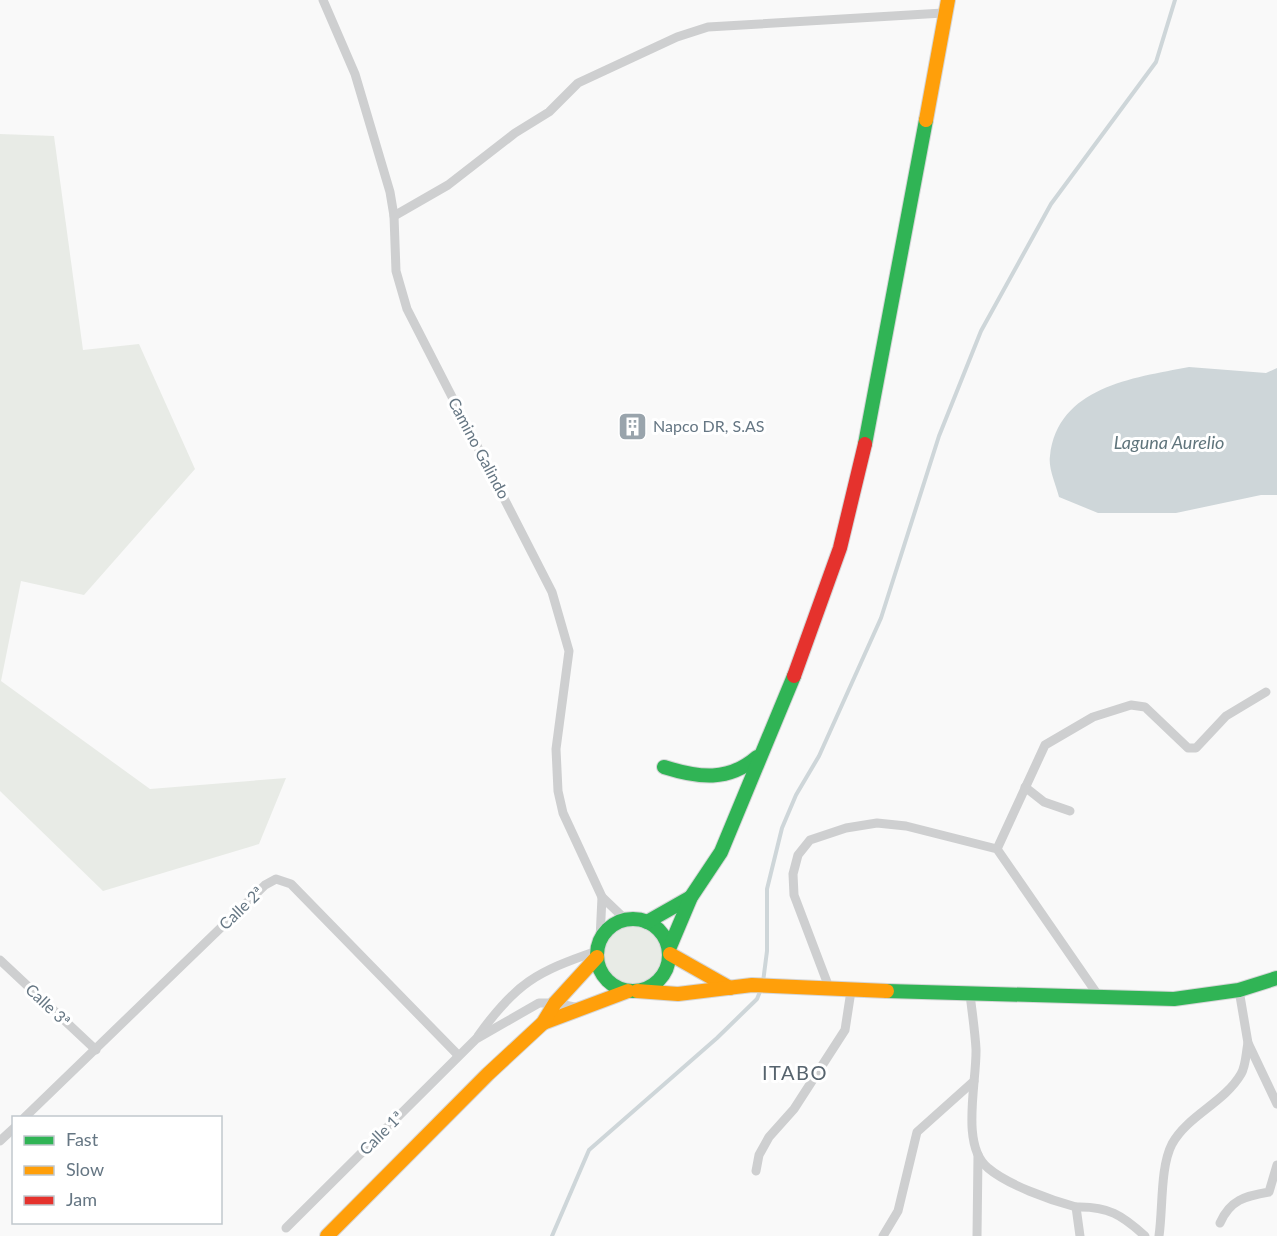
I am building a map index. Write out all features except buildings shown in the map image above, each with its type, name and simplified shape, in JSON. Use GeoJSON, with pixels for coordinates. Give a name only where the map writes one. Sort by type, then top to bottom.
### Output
{"type":"FeatureCollection","features":[{"type":"Feature","properties":{"kind":"main road"},"geometry":{"type":"LineString","coordinates":[[543,1023],[579,1008],[650,987],[661,979],[668,968],[669,952],[691,897],[721,852],[760,753],[781,710],[840,548],[859,477],[945,7]]}},
{"type":"Feature","properties":{"kind":"main road"},"geometry":{"type":"LineString","coordinates":[[664,766],[707,778],[745,769],[760,753]]}},
{"type":"Feature","properties":{"kind":"main road"},"geometry":{"type":"LineString","coordinates":[[647,922],[691,897]]}},
{"type":"Feature","properties":{"kind":"main road"},"geometry":{"type":"LineString","coordinates":[[327,1236],[488,1074],[543,1023],[555,1003],[598,949],[612,925],[625,919],[647,922],[665,938],[669,952],[730,988]]}},
{"type":"Feature","properties":{"kind":"main road"},"geometry":{"type":"LineString","coordinates":[[598,949],[603,976],[618,988],[678,994],[752,985],[785,985],[851,991],[1174,999],[1239,990],[1277,978]]}},
{"type":"Feature","properties":{"kind":"street","name":"Camino Galindo"},"geometry":{"type":"LineString","coordinates":[[323,0],[355,74],[394,216],[396,271],[407,309],[519,522],[552,592],[565,631],[569,651],[556,749],[558,791],[563,813],[602,897],[625,919]]}},
{"type":"Feature","properties":{"kind":"street"},"geometry":{"type":"LineString","coordinates":[[394,216],[448,185],[515,133],[549,111],[579,83],[677,37],[708,27],[945,7]]}},
{"type":"Feature","properties":{"kind":"street"},"geometry":{"type":"LineString","coordinates":[[997,849],[1045,745],[1093,717],[1131,705],[1145,706],[1188,748],[1196,748],[1226,716],[1266,692]]}},
{"type":"Feature","properties":{"kind":"street"},"geometry":{"type":"LineString","coordinates":[[1025,787],[1044,802],[1070,811]]}},
{"type":"Feature","properties":{"kind":"street"},"geometry":{"type":"LineString","coordinates":[[830,990],[794,895],[793,874],[798,855],[810,840],[846,828],[877,823],[906,826],[997,849],[1100,998]]}},
{"type":"Feature","properties":{"kind":"street","name":"Calle 2ª"},"geometry":{"type":"LineString","coordinates":[[26,1116],[265,885],[276,879],[291,884],[458,1055]]}},
{"type":"Feature","properties":{"kind":"street","name":"Camino Galindo"},"geometry":{"type":"LineString","coordinates":[[598,949],[602,897]]}},
{"type":"Feature","properties":{"kind":"street","name":"Calle 1ª"},"geometry":{"type":"LineString","coordinates":[[476,1039],[497,1010],[526,981],[555,965],[598,949]]}},
{"type":"Feature","properties":{"kind":"street","name":"Calle 3ª"},"geometry":{"type":"LineString","coordinates":[[0,960],[96,1050]]}},
{"type":"Feature","properties":{"kind":"street"},"geometry":{"type":"LineString","coordinates":[[1239,990],[1248,1043],[1277,1104]]}},
{"type":"Feature","properties":{"kind":"street"},"geometry":{"type":"LineString","coordinates":[[756,1171],[759,1155],[769,1137],[794,1109],[845,1030],[851,991]]}},
{"type":"Feature","properties":{"kind":"street"},"geometry":{"type":"LineString","coordinates":[[970,994],[976,1049],[972,1122],[978,1155],[977,1236]]}},
{"type":"Feature","properties":{"kind":"street","name":"Calle 1ª"},"geometry":{"type":"LineString","coordinates":[[286,1228],[476,1039],[533,1005],[555,1003],[579,1008]]}},
{"type":"Feature","properties":{"kind":"street"},"geometry":{"type":"LineString","coordinates":[[1159,1236],[1165,1165],[1172,1144],[1186,1126],[1228,1092],[1242,1072],[1248,1043]]}},
{"type":"Feature","properties":{"kind":"street"},"geometry":{"type":"LineString","coordinates":[[883,1236],[898,1211],[917,1132],[974,1081]]}},
{"type":"Feature","properties":{"kind":"street"},"geometry":{"type":"LineString","coordinates":[[0,1141],[12,1130]]}},
{"type":"Feature","properties":{"kind":"street"},"geometry":{"type":"LineString","coordinates":[[978,1155],[987,1168],[1011,1182],[1076,1207],[1099,1206],[1127,1219],[1145,1236]]}},
{"type":"Feature","properties":{"kind":"street"},"geometry":{"type":"LineString","coordinates":[[1220,1223],[1227,1208],[1250,1196],[1269,1192],[1277,1165]]}},
{"type":"Feature","properties":{"kind":"street"},"geometry":{"type":"LineString","coordinates":[[1076,1207],[1080,1236]]}},
{"type":"Feature","properties":{"kind":"shaded area"},"geometry":{"type":"Polygon","coordinates":[[[0,134],[54,136],[83,350],[139,344],[195,469],[84,595],[21,581],[1,681],[150,789],[286,778],[259,844],[103,891],[0,791],[0,134]]]}},
{"type":"Feature","properties":{"kind":"shaded area"},"geometry":{"type":"Polygon","coordinates":[[[633,923],[651,929],[659,937],[665,955],[659,973],[651,981],[633,987],[615,981],[607,973],[601,955],[607,937],[615,929],[633,923]]]}},
{"type":"Feature","properties":{"kind":"water","name":"Laguna Aurelio"},"geometry":{"type":"Polygon","coordinates":[[[1189,367],[1266,373],[1277,368],[1277,495],[1261,495],[1176,513],[1098,513],[1059,497],[1051,471],[1050,456],[1056,433],[1067,415],[1082,400],[1122,382],[1189,367]]]}},
{"type":"Feature","properties":{"kind":"waterway"},"geometry":{"type":"LineString","coordinates":[[763,982],[767,951],[767,889],[782,828],[796,795],[819,756],[881,618],[939,436],[981,331],[1051,204],[1156,62],[1175,0]]}},
{"type":"Feature","properties":{"kind":"waterway"},"geometry":{"type":"LineString","coordinates":[[552,1236],[589,1150],[717,1038],[757,999],[761,989]]}},
{"type":"Feature","properties":{"kind":"traffic: fast"},"geometry":{"type":"LineString","coordinates":[[865,444],[926,120]]}},
{"type":"Feature","properties":{"kind":"traffic: fast"},"geometry":{"type":"LineString","coordinates":[[669,949],[691,897],[721,852],[794,676]]}},
{"type":"Feature","properties":{"kind":"traffic: fast"},"geometry":{"type":"LineString","coordinates":[[664,767],[689,774],[713,776],[735,771],[757,757]]}},
{"type":"Feature","properties":{"kind":"traffic: fast"},"geometry":{"type":"LineString","coordinates":[[647,922],[691,897]]}},
{"type":"Feature","properties":{"kind":"traffic: fast"},"geometry":{"type":"LineString","coordinates":[[633,919],[647,922],[659,929],[666,941],[669,955],[666,969],[659,981],[647,988],[633,991],[619,988],[607,981],[600,969],[597,955],[600,941],[607,929],[619,922],[633,919]]}},
{"type":"Feature","properties":{"kind":"traffic: fast"},"geometry":{"type":"LineString","coordinates":[[887,991],[1174,999],[1239,990],[1277,978]]}},
{"type":"Feature","properties":{"kind":"traffic: slow"},"geometry":{"type":"LineString","coordinates":[[926,120],[948,0]]}},
{"type":"Feature","properties":{"kind":"traffic: slow"},"geometry":{"type":"LineString","coordinates":[[670,954],[730,988]]}},
{"type":"Feature","properties":{"kind":"traffic: slow"},"geometry":{"type":"LineString","coordinates":[[327,1236],[488,1074],[543,1023],[555,1003],[597,957]]}},
{"type":"Feature","properties":{"kind":"traffic: slow"},"geometry":{"type":"LineString","coordinates":[[637,991],[678,994],[752,985],[887,991]]}},
{"type":"Feature","properties":{"kind":"traffic: slow"},"geometry":{"type":"LineString","coordinates":[[543,1023],[628,991]]}},
{"type":"Feature","properties":{"kind":"traffic: jam"},"geometry":{"type":"LineString","coordinates":[[794,676],[840,548],[865,444]]}},
{"type":"Feature","properties":{"kind":"place","name":"Napco DR, S.AS"},"geometry":{"type":"Point","coordinates":[632,426]}},
{"type":"Feature","properties":{"kind":"district","name":"ITABO"},"geometry":{"type":"Point","coordinates":[795,1073]}}]}
